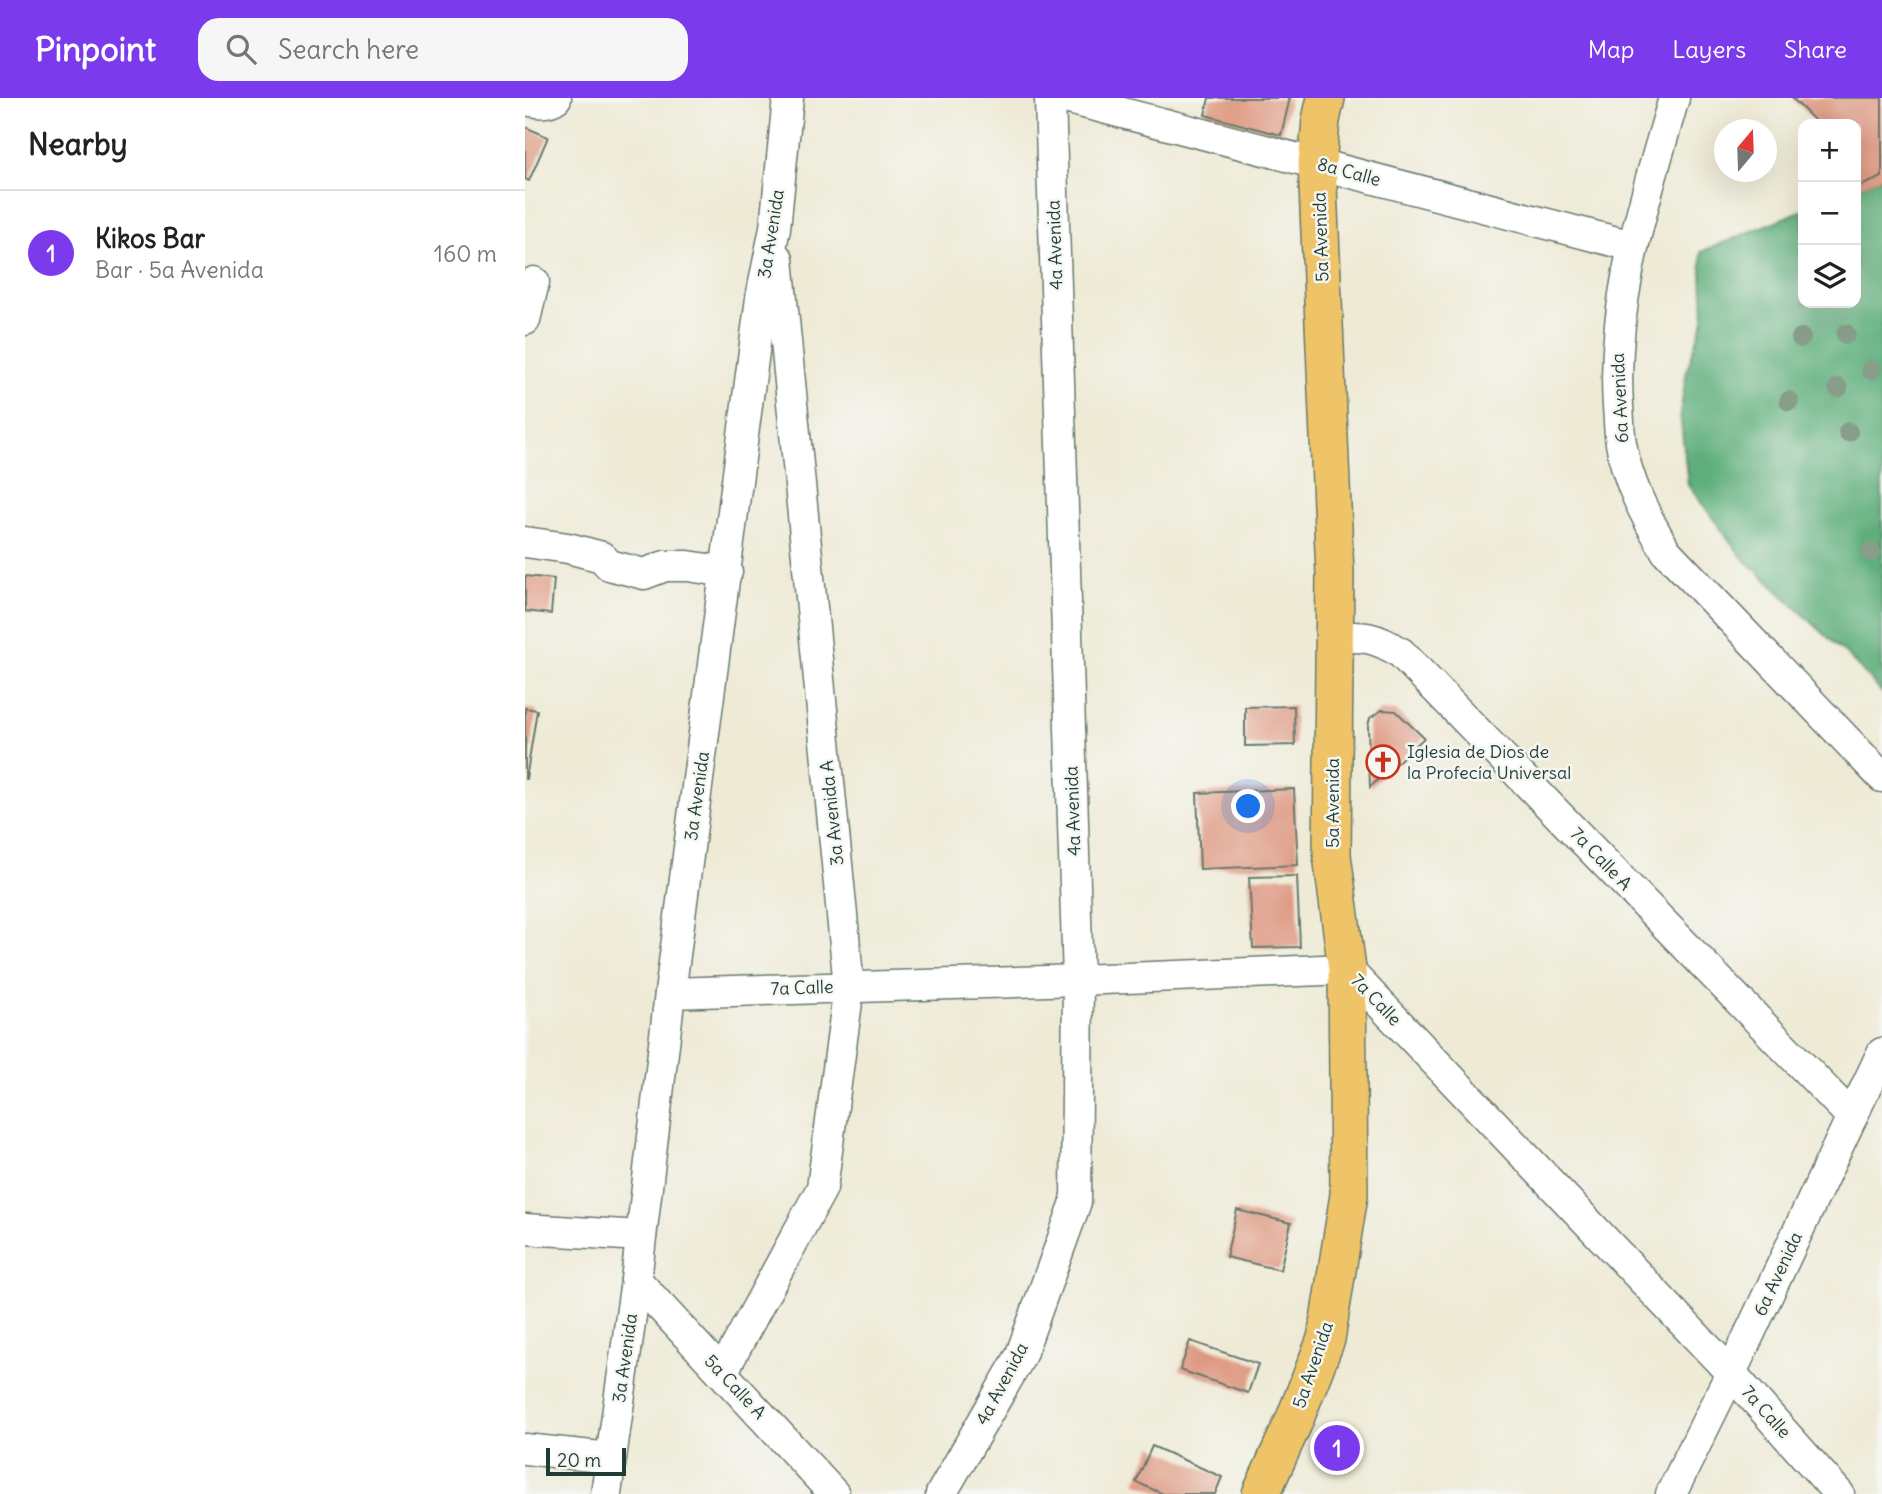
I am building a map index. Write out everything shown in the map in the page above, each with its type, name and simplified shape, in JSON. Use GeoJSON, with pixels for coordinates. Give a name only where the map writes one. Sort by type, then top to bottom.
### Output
{"type":"FeatureCollection","features":[{"type":"Feature","properties":{"kind":"main road","name":"5a Avenida"},"geometry":{"type":"LineString","coordinates":[[1261,1494],[1294,1421],[1326,1339],[1349,1195],[1347,969],[1332,855],[1335,574],[1317,163],[1321,120],[1327,98]]}},
{"type":"Feature","properties":{"kind":"street"},"geometry":{"type":"LineString","coordinates":[[525,100],[538,103],[557,98]]}},
{"type":"Feature","properties":{"kind":"street","name":"3a Avenida"},"geometry":{"type":"LineString","coordinates":[[606,1494],[636,1280],[670,993],[761,298],[775,228],[788,98]]}},
{"type":"Feature","properties":{"kind":"street","name":"4a Avenida"},"geometry":{"type":"LineString","coordinates":[[941,1494],[1020,1357],[1076,1202],[1078,980],[1050,98]]}},
{"type":"Feature","properties":{"kind":"street","name":"8a Calle"},"geometry":{"type":"LineString","coordinates":[[1065,98],[1632,246]]}},
{"type":"Feature","properties":{"kind":"street","name":"6a Avenida"},"geometry":{"type":"LineString","coordinates":[[1674,98],[1632,246],[1617,334],[1621,443],[1643,512],[1666,551],[1882,777]]}},
{"type":"Feature","properties":{"kind":"street","name":"3a Avenida A"},"geometry":{"type":"LineString","coordinates":[[722,1373],[822,1188],[849,987],[775,228]]}},
{"type":"Feature","properties":{"kind":"street"},"geometry":{"type":"LineString","coordinates":[[525,320],[534,282]]}},
{"type":"Feature","properties":{"kind":"street"},"geometry":{"type":"LineString","coordinates":[[525,542],[568,548],[602,557],[628,552],[642,555],[661,567],[727,572]]}},
{"type":"Feature","properties":{"kind":"street","name":"7a Calle A"},"geometry":{"type":"LineString","coordinates":[[1333,638],[1359,636],[1382,640],[1401,653],[1852,1116]]}},
{"type":"Feature","properties":{"kind":"street","name":"7a Calle"},"geometry":{"type":"LineString","coordinates":[[670,993],[1347,969],[1731,1373],[1839,1494]]}},
{"type":"Feature","properties":{"kind":"street","name":"6a Avenida"},"geometry":{"type":"LineString","coordinates":[[1671,1494],[1882,1053]]}},
{"type":"Feature","properties":{"kind":"street"},"geometry":{"type":"LineString","coordinates":[[525,1229],[641,1236]]}},
{"type":"Feature","properties":{"kind":"street","name":"5a Calle A"},"geometry":{"type":"LineString","coordinates":[[636,1280],[834,1494]]}},
{"type":"Feature","properties":{"kind":"street"},"geometry":{"type":"LineString","coordinates":[[525,1449],[611,1458]]}},
{"type":"Feature","properties":{"kind":"green space"},"geometry":{"type":"Polygon","coordinates":[[[1882,177],[1882,693],[1851,659],[1742,557],[1688,485],[1680,413],[1687,370],[1704,319],[1701,252],[1798,212],[1798,308],[1861,308],[1861,186],[1882,177]]]}},
{"type":"Feature","properties":{"kind":"building"},"geometry":{"type":"Polygon","coordinates":[[[1209,98],[1290,98],[1281,135],[1205,115],[1209,98]]]}},
{"type":"Feature","properties":{"kind":"building"},"geometry":{"type":"Polygon","coordinates":[[[1792,98],[1882,98],[1882,177],[1861,186],[1861,119],[1813,119],[1792,98]]]}},
{"type":"Feature","properties":{"kind":"building"},"geometry":{"type":"Polygon","coordinates":[[[525,127],[548,137],[529,181],[525,179],[525,127]]]}},
{"type":"Feature","properties":{"kind":"building"},"geometry":{"type":"Polygon","coordinates":[[[525,576],[554,579],[551,614],[525,611],[525,576]]]}},
{"type":"Feature","properties":{"kind":"building"},"geometry":{"type":"Polygon","coordinates":[[[1294,706],[1295,745],[1245,746],[1245,707],[1294,706]]]}},
{"type":"Feature","properties":{"kind":"building"},"geometry":{"type":"Polygon","coordinates":[[[525,708],[537,710],[526,779],[525,779],[525,708]]]}},
{"type":"Feature","properties":{"kind":"building","name":"Iglesia de Dios de la Profecía Universal"},"geometry":{"type":"Polygon","coordinates":[[[1382,710],[1396,711],[1424,738],[1370,787],[1368,726],[1370,718],[1382,710]]]}},
{"type":"Feature","properties":{"kind":"building"},"geometry":{"type":"Polygon","coordinates":[[[1294,789],[1298,865],[1200,869],[1197,793],[1294,789]]]}},
{"type":"Feature","properties":{"kind":"building"},"geometry":{"type":"Polygon","coordinates":[[[1297,876],[1300,947],[1253,948],[1249,877],[1297,876]]]}},
{"type":"Feature","properties":{"kind":"building"},"geometry":{"type":"Polygon","coordinates":[[[1237,1210],[1291,1223],[1280,1270],[1226,1257],[1237,1210]]]}},
{"type":"Feature","properties":{"kind":"building"},"geometry":{"type":"Polygon","coordinates":[[[1190,1341],[1258,1364],[1248,1393],[1180,1370],[1190,1341]]]}},
{"type":"Feature","properties":{"kind":"building"},"geometry":{"type":"Polygon","coordinates":[[[1327,1427],[1359,1440],[1348,1468],[1315,1455],[1327,1427]]]}},
{"type":"Feature","properties":{"kind":"building"},"geometry":{"type":"Polygon","coordinates":[[[1152,1446],[1222,1477],[1215,1494],[1163,1494],[1136,1482],[1152,1446]]]}},
{"type":"Feature","properties":{"kind":"place","name":"Iglesia de Dios de la Profecía Universal"},"geometry":{"type":"Point","coordinates":[1383,762]}},
{"type":"Feature","properties":{"kind":"place","name":"Kikos Bar"},"geometry":{"type":"Point","coordinates":[1337,1448]}}]}
